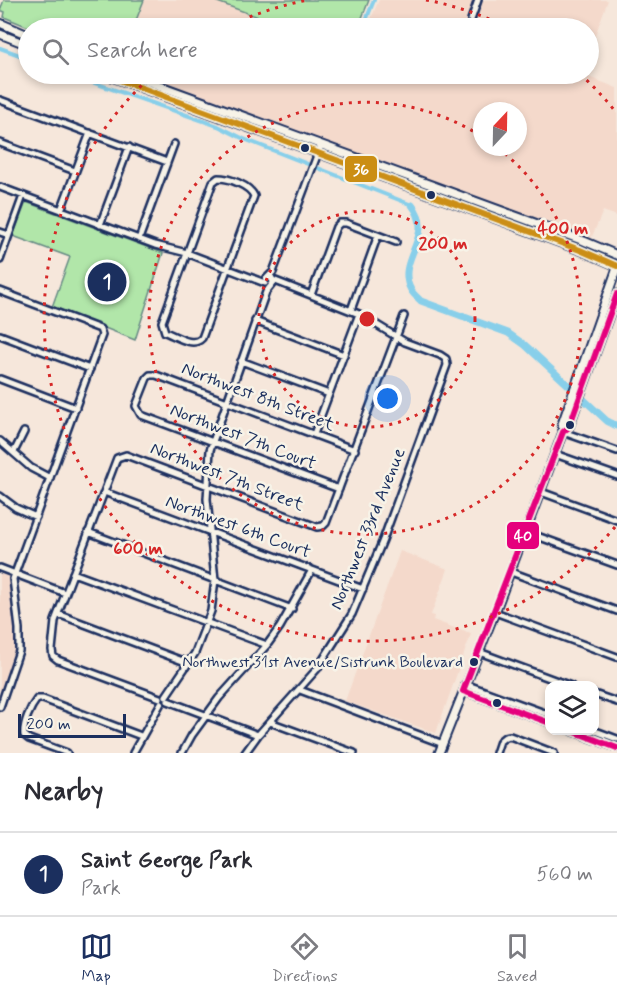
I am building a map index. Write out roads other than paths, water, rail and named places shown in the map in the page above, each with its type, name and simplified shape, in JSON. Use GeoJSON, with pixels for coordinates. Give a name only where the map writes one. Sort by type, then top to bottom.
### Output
{"type":"FeatureCollection","features":[{"type":"Feature","properties":{"kind":"main road"},"geometry":{"type":"LineString","coordinates":[[0,22],[18,30]]}},
{"type":"Feature","properties":{"kind":"main road"},"geometry":{"type":"LineString","coordinates":[[0,34],[18,41]]}},
{"type":"Feature","properties":{"kind":"main road"},"geometry":{"type":"LineString","coordinates":[[131,84],[580,249],[617,267],[589,352],[582,382]]}},
{"type":"Feature","properties":{"kind":"main road"},"geometry":{"type":"LineString","coordinates":[[155,84],[223,109],[318,153],[584,241],[617,255]]}},
{"type":"Feature","properties":{"kind":"main road"},"geometry":{"type":"LineString","coordinates":[[163,96],[168,94],[217,111],[223,109]]}},
{"type":"Feature","properties":{"kind":"main road"},"geometry":{"type":"LineString","coordinates":[[440,753],[563,432],[569,427],[574,402],[592,365],[617,294]]}},
{"type":"Feature","properties":{"kind":"main road"},"geometry":{"type":"LineString","coordinates":[[589,352],[592,365]]}},
{"type":"Feature","properties":{"kind":"street"},"geometry":{"type":"LineString","coordinates":[[472,18],[478,0]]}},
{"type":"Feature","properties":{"kind":"street"},"geometry":{"type":"LineString","coordinates":[[0,100],[167,162]]}},
{"type":"Feature","properties":{"kind":"street"},"geometry":{"type":"LineString","coordinates":[[61,210],[90,133]]}},
{"type":"Feature","properties":{"kind":"street"},"geometry":{"type":"LineString","coordinates":[[0,143],[75,171]]}},
{"type":"Feature","properties":{"kind":"street"},"geometry":{"type":"LineString","coordinates":[[139,239],[174,144]]}},
{"type":"Feature","properties":{"kind":"street"},"geometry":{"type":"LineString","coordinates":[[100,225],[129,147]]}},
{"type":"Feature","properties":{"kind":"street"},"geometry":{"type":"LineString","coordinates":[[167,698],[200,644],[213,602],[215,580],[207,485],[212,441],[318,153]]}},
{"type":"Feature","properties":{"kind":"street"},"geometry":{"type":"LineString","coordinates":[[218,178],[248,188],[254,196],[228,268],[202,338],[193,343],[165,332],[162,322],[213,182],[218,178]]}},
{"type":"Feature","properties":{"kind":"street"},"geometry":{"type":"LineString","coordinates":[[0,187],[139,239],[187,253],[351,310],[396,337]]}},
{"type":"Feature","properties":{"kind":"street"},"geometry":{"type":"LineString","coordinates":[[0,260],[23,196]]}},
{"type":"Feature","properties":{"kind":"street"},"geometry":{"type":"LineString","coordinates":[[311,295],[336,227],[340,224],[346,223],[396,242]]}},
{"type":"Feature","properties":{"kind":"street"},"geometry":{"type":"LineString","coordinates":[[0,232],[9,235]]}},
{"type":"Feature","properties":{"kind":"street"},"geometry":{"type":"LineString","coordinates":[[351,310],[378,235]]}},
{"type":"Feature","properties":{"kind":"street"},"geometry":{"type":"LineString","coordinates":[[0,291],[102,331],[15,573],[13,587],[19,651],[0,707]]}},
{"type":"Feature","properties":{"kind":"street"},"geometry":{"type":"LineString","coordinates":[[314,434],[359,314]]}},
{"type":"Feature","properties":{"kind":"street"},"geometry":{"type":"LineString","coordinates":[[339,489],[404,316]]}},
{"type":"Feature","properties":{"kind":"street"},"geometry":{"type":"LineString","coordinates":[[255,321],[344,355]]}},
{"type":"Feature","properties":{"kind":"street"},"geometry":{"type":"LineString","coordinates":[[0,335],[90,369]]}},
{"type":"Feature","properties":{"kind":"street","name":"Northwest 33rd Avenue"},"geometry":{"type":"LineString","coordinates":[[245,753],[258,735],[300,690],[331,648],[352,614],[383,540],[447,365],[446,359],[440,355],[396,337]]}},
{"type":"Feature","properties":{"kind":"street"},"geometry":{"type":"LineString","coordinates":[[241,361],[329,394]]}},
{"type":"Feature","properties":{"kind":"street","name":"Northwest 8th Street"},"geometry":{"type":"LineString","coordinates":[[138,412],[136,406],[147,378],[150,375],[156,375],[355,450]]}},
{"type":"Feature","properties":{"kind":"street"},"geometry":{"type":"LineString","coordinates":[[0,379],[76,408]]}},
{"type":"Feature","properties":{"kind":"street","name":"Northwest 7th Court"},"geometry":{"type":"LineString","coordinates":[[138,412],[339,489]]}},
{"type":"Feature","properties":{"kind":"street"},"geometry":{"type":"LineString","coordinates":[[14,452],[24,432]]}},
{"type":"Feature","properties":{"kind":"street"},"geometry":{"type":"LineString","coordinates":[[563,432],[617,452]]}},
{"type":"Feature","properties":{"kind":"street"},"geometry":{"type":"LineString","coordinates":[[0,441],[31,468],[50,478]]}},
{"type":"Feature","properties":{"kind":"street"},"geometry":{"type":"LineString","coordinates":[[555,454],[617,476]]}},
{"type":"Feature","properties":{"kind":"street","name":"Northwest 7th Street"},"geometry":{"type":"LineString","coordinates":[[104,492],[117,458],[126,455],[317,527],[326,523],[339,489]]}},
{"type":"Feature","properties":{"kind":"street"},"geometry":{"type":"LineString","coordinates":[[104,492],[58,614],[53,656],[160,700]]}},
{"type":"Feature","properties":{"kind":"street","name":"Northwest 6th Court"},"geometry":{"type":"LineString","coordinates":[[104,492],[363,589]]}},
{"type":"Feature","properties":{"kind":"street"},"geometry":{"type":"LineString","coordinates":[[541,492],[617,520]]}},
{"type":"Feature","properties":{"kind":"street"},"geometry":{"type":"LineString","coordinates":[[0,496],[16,508],[36,517]]}},
{"type":"Feature","properties":{"kind":"street"},"geometry":{"type":"LineString","coordinates":[[88,532],[292,609]]}},
{"type":"Feature","properties":{"kind":"street"},"geometry":{"type":"LineString","coordinates":[[526,532],[617,566]]}},
{"type":"Feature","properties":{"kind":"street"},"geometry":{"type":"LineString","coordinates":[[0,568],[66,593]]}},
{"type":"Feature","properties":{"kind":"street"},"geometry":{"type":"LineString","coordinates":[[182,753],[206,715],[267,645],[292,609],[312,570]]}},
{"type":"Feature","properties":{"kind":"street"},"geometry":{"type":"LineString","coordinates":[[511,572],[617,611]]}},
{"type":"Feature","properties":{"kind":"street"},"geometry":{"type":"LineString","coordinates":[[73,573],[267,645]]}},
{"type":"Feature","properties":{"kind":"street"},"geometry":{"type":"LineString","coordinates":[[495,612],[617,657]]}},
{"type":"Feature","properties":{"kind":"street"},"geometry":{"type":"LineString","coordinates":[[58,614],[188,663]]}},
{"type":"Feature","properties":{"kind":"street"},"geometry":{"type":"LineString","coordinates":[[479,652],[557,681]]}},
{"type":"Feature","properties":{"kind":"street"},"geometry":{"type":"LineString","coordinates":[[464,688],[545,714]]}},
{"type":"Feature","properties":{"kind":"street"},"geometry":{"type":"LineString","coordinates":[[464,688],[545,721]]}},
{"type":"Feature","properties":{"kind":"street"},"geometry":{"type":"LineString","coordinates":[[300,690],[443,744]]}},
{"type":"Feature","properties":{"kind":"street"},"geometry":{"type":"LineString","coordinates":[[133,753],[163,695],[258,735]]}},
{"type":"Feature","properties":{"kind":"street"},"geometry":{"type":"LineString","coordinates":[[599,696],[617,702]]}},
{"type":"Feature","properties":{"kind":"street"},"geometry":{"type":"LineString","coordinates":[[67,753],[24,735],[24,728],[37,699],[43,699],[141,736]]}},
{"type":"Feature","properties":{"kind":"street"},"geometry":{"type":"LineString","coordinates":[[270,722],[354,753]]}},
{"type":"Feature","properties":{"kind":"street"},"geometry":{"type":"LineString","coordinates":[[599,732],[617,739]]}},
{"type":"Feature","properties":{"kind":"street"},"geometry":{"type":"LineString","coordinates":[[582,735],[617,748]]}},
{"type":"Feature","properties":{"kind":"street"},"geometry":{"type":"LineString","coordinates":[[496,753],[500,741],[510,736],[549,752]]}},
{"type":"Feature","properties":{"kind":"waterway"},"geometry":{"type":"LineString","coordinates":[[367,18],[374,0]]}},
{"type":"Feature","properties":{"kind":"waterway"},"geometry":{"type":"LineString","coordinates":[[0,48],[18,54]]}},
{"type":"Feature","properties":{"kind":"waterway"},"geometry":{"type":"LineString","coordinates":[[98,84],[218,126],[244,139],[412,205]]}},
{"type":"Feature","properties":{"kind":"waterway"},"geometry":{"type":"LineString","coordinates":[[412,205],[418,216],[420,227],[410,258],[407,279],[414,294],[421,301],[508,333],[525,345],[607,421],[617,426]]}},
{"type":"Feature","properties":{"kind":"place","name":"Saint George Park"},"geometry":{"type":"Point","coordinates":[107,282]}},
{"type":"Feature","properties":{"kind":"place","name":"Northwest 31st Avenue/Sistrunk Boulevard"},"geometry":{"type":"Point","coordinates":[474,662]}}]}
